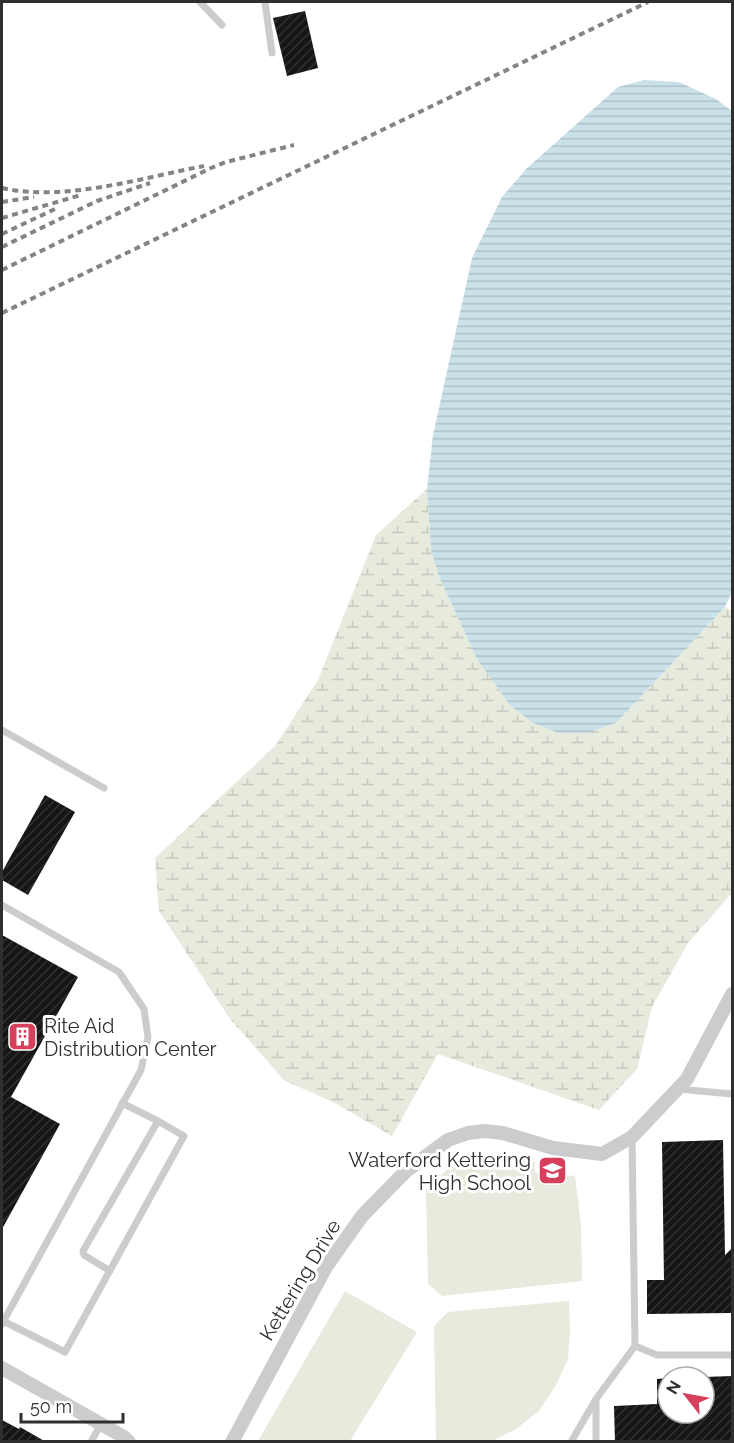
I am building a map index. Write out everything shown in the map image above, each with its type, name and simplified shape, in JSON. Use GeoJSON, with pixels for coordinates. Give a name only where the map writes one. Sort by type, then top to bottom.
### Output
{"type":"FeatureCollection","features":[{"type":"Feature","properties":{"kind":"street","name":"Kettering Drive"},"geometry":{"type":"LineString","coordinates":[[232,1442],[326,1267],[342,1243],[381,1195],[431,1151],[448,1140],[468,1133],[485,1131],[503,1133],[553,1148],[602,1154],[632,1137],[687,1079],[732,994]]}},
{"type":"Feature","properties":{"kind":"street"},"geometry":{"type":"LineString","coordinates":[[2,1368],[129,1442]]}},
{"type":"Feature","properties":{"kind":"lane"},"geometry":{"type":"LineString","coordinates":[[200,2],[222,26]]}},
{"type":"Feature","properties":{"kind":"lane"},"geometry":{"type":"LineString","coordinates":[[265,2],[272,53]]}},
{"type":"Feature","properties":{"kind":"lane"},"geometry":{"type":"LineString","coordinates":[[2,730],[104,788]]}},
{"type":"Feature","properties":{"kind":"lane"},"geometry":{"type":"LineString","coordinates":[[2,905],[119,972],[144,1009],[148,1037],[141,1070],[122,1103],[2,1323],[65,1352],[184,1136],[122,1103]]}},
{"type":"Feature","properties":{"kind":"lane"},"geometry":{"type":"LineString","coordinates":[[678,1089],[732,1094]]}},
{"type":"Feature","properties":{"kind":"lane"},"geometry":{"type":"LineString","coordinates":[[110,1271],[84,1255],[83,1251],[158,1121]]}},
{"type":"Feature","properties":{"kind":"lane"},"geometry":{"type":"LineString","coordinates":[[572,1442],[596,1399],[635,1346],[632,1137]]}},
{"type":"Feature","properties":{"kind":"lane"},"geometry":{"type":"LineString","coordinates":[[635,1346],[657,1355],[732,1355]]}},
{"type":"Feature","properties":{"kind":"lane"},"geometry":{"type":"LineString","coordinates":[[596,1399],[596,1442]]}},
{"type":"Feature","properties":{"kind":"lane"},"geometry":{"type":"LineString","coordinates":[[91,1442],[101,1424]]}},
{"type":"Feature","properties":{"kind":"green space"},"geometry":{"type":"Polygon","coordinates":[[[427,489],[431,550],[439,577],[477,659],[533,723],[559,733],[587,732],[616,723],[725,607],[732,611],[732,893],[688,943],[652,1007],[637,1069],[599,1110],[438,1054],[392,1136],[333,1102],[285,1081],[230,1019],[159,911],[155,858],[275,746],[318,680],[376,535],[427,489]]]}},
{"type":"Feature","properties":{"kind":"green space"},"geometry":{"type":"Polygon","coordinates":[[[494,1154],[535,1162],[535,1173],[575,1176],[581,1225],[582,1281],[442,1296],[428,1284],[426,1189],[462,1156],[494,1154]]]}},
{"type":"Feature","properties":{"kind":"green space"},"geometry":{"type":"Polygon","coordinates":[[[345,1291],[417,1332],[350,1441],[258,1441],[345,1291]]]}},
{"type":"Feature","properties":{"kind":"green space"},"geometry":{"type":"Polygon","coordinates":[[[569,1301],[568,1359],[556,1385],[539,1411],[516,1429],[492,1441],[436,1441],[434,1326],[448,1312],[569,1301]]]}},
{"type":"Feature","properties":{"kind":"water"},"geometry":{"type":"Polygon","coordinates":[[[644,80],[679,82],[716,99],[732,111],[732,592],[725,607],[616,723],[587,733],[559,733],[533,723],[510,705],[477,659],[439,577],[431,550],[427,489],[433,435],[472,258],[502,197],[526,169],[618,87],[644,80]]]}},
{"type":"Feature","properties":{"kind":"building"},"geometry":{"type":"Polygon","coordinates":[[[305,11],[318,68],[287,76],[273,18],[305,11]]]}},
{"type":"Feature","properties":{"kind":"building"},"geometry":{"type":"Polygon","coordinates":[[[45,795],[75,812],[28,895],[2,880],[2,872],[45,795]]]}},
{"type":"Feature","properties":{"kind":"building","name":"Rite Aid Distribution Center"},"geometry":{"type":"Polygon","coordinates":[[[2,935],[78,977],[11,1097],[60,1124],[2,1229],[2,935]]]}},
{"type":"Feature","properties":{"kind":"building"},"geometry":{"type":"Polygon","coordinates":[[[723,1140],[725,1255],[732,1248],[732,1313],[647,1314],[647,1280],[664,1280],[662,1142],[723,1140]]]}},
{"type":"Feature","properties":{"kind":"building"},"geometry":{"type":"Polygon","coordinates":[[[732,1376],[732,1442],[615,1442],[614,1406],[656,1404],[656,1425],[716,1425],[716,1377],[732,1376]]]}},
{"type":"Feature","properties":{"kind":"building"},"geometry":{"type":"Polygon","coordinates":[[[2,1420],[19,1429],[20,1427],[46,1442],[2,1442],[2,1420]]]}},
{"type":"Feature","properties":{"kind":"railway"},"geometry":{"type":"LineString","coordinates":[[2,313],[648,2]]}},
{"type":"Feature","properties":{"kind":"railway"},"geometry":{"type":"LineString","coordinates":[[2,270],[211,168],[294,145]]}},
{"type":"Feature","properties":{"kind":"railway"},"geometry":{"type":"LineString","coordinates":[[2,188],[26,192],[77,190],[103,187],[204,166]]}},
{"type":"Feature","properties":{"kind":"railway"},"geometry":{"type":"LineString","coordinates":[[2,247],[97,201],[150,183]]}},
{"type":"Feature","properties":{"kind":"railway"},"geometry":{"type":"LineString","coordinates":[[2,218],[81,195]]}},
{"type":"Feature","properties":{"kind":"railway"},"geometry":{"type":"LineString","coordinates":[[2,202],[34,197]]}},
{"type":"Feature","properties":{"kind":"railway"},"geometry":{"type":"LineString","coordinates":[[2,234],[55,209]]}},
{"type":"Feature","properties":{"kind":"place","name":"Rite Aid Distribution Center"},"geometry":{"type":"Point","coordinates":[23,1037]}},
{"type":"Feature","properties":{"kind":"place","name":"Waterford Kettering High School"},"geometry":{"type":"Point","coordinates":[552,1171]}}]}
